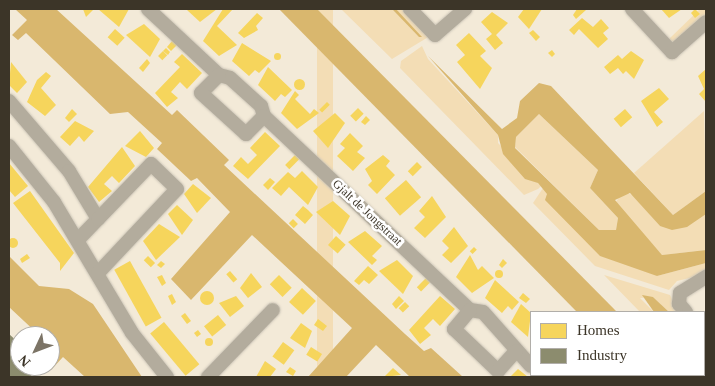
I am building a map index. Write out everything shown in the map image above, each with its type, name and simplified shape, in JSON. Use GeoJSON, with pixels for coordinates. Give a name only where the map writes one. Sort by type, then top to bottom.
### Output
{"type":"FeatureCollection","features":[{"type":"Feature","properties":{"kind":"street","name":"Gjalt de Jongstraat"},"geometry":{"type":"LineString","coordinates":[[148,9],[219,74],[230,78],[261,106],[264,116],[470,310],[483,312],[513,340],[516,352],[530,365]]}},
{"type":"Feature","properties":{"kind":"street"},"geometry":{"type":"LineString","coordinates":[[410,9],[436,35],[465,9]]}},
{"type":"Feature","properties":{"kind":"street"},"geometry":{"type":"LineString","coordinates":[[632,9],[672,52],[706,22]]}},
{"type":"Feature","properties":{"kind":"street"},"geometry":{"type":"LineString","coordinates":[[219,74],[201,93],[246,134],[264,116]]}},
{"type":"Feature","properties":{"kind":"street"},"geometry":{"type":"LineString","coordinates":[[9,101],[69,171],[98,219]]}},
{"type":"Feature","properties":{"kind":"street"},"geometry":{"type":"LineString","coordinates":[[9,146],[79,239],[132,333],[167,377]]}},
{"type":"Feature","properties":{"kind":"street"},"geometry":{"type":"LineString","coordinates":[[79,239],[152,164],[177,189],[98,273]]}},
{"type":"Feature","properties":{"kind":"street"},"geometry":{"type":"LineString","coordinates":[[685,311],[679,304],[680,293],[706,277]]}},
{"type":"Feature","properties":{"kind":"street"},"geometry":{"type":"LineString","coordinates":[[208,377],[273,310]]}},
{"type":"Feature","properties":{"kind":"street"},"geometry":{"type":"LineString","coordinates":[[470,310],[454,329],[498,371],[516,352]]}},
{"type":"Feature","properties":{"kind":"shaded area"},"geometry":{"type":"Polygon","coordinates":[[[15,9],[56,9],[172,115],[177,110],[229,160],[224,165],[405,334],[424,351],[431,348],[463,377],[410,377],[376,345],[346,377],[308,377],[352,328],[252,235],[191,300],[171,279],[230,212],[197,178],[191,181],[157,149],[162,143],[128,112],[110,114],[26,33],[18,40],[12,35],[27,20],[15,9]]]}},
{"type":"Feature","properties":{"kind":"shaded area"},"geometry":{"type":"Polygon","coordinates":[[[279,9],[317,9],[616,311],[576,311],[279,9]]]}},
{"type":"Feature","properties":{"kind":"shaded area"},"geometry":{"type":"Polygon","coordinates":[[[317,9],[333,9],[333,377],[317,377],[317,9]]]}},
{"type":"Feature","properties":{"kind":"shaded area"},"geometry":{"type":"Polygon","coordinates":[[[341,9],[392,9],[419,37],[396,9],[404,9],[430,36],[392,59],[341,9]]]}},
{"type":"Feature","properties":{"kind":"shaded area"},"geometry":{"type":"Polygon","coordinates":[[[392,9],[396,9],[422,37],[419,37],[392,9]]]}},
{"type":"Feature","properties":{"kind":"shaded area"},"geometry":{"type":"Polygon","coordinates":[[[700,9],[706,9],[706,25],[667,46],[670,38],[700,9]]]}},
{"type":"Feature","properties":{"kind":"shaded area"},"geometry":{"type":"Polygon","coordinates":[[[422,46],[428,59],[498,135],[498,143],[541,186],[538,189],[524,195],[400,68],[401,61],[422,46]]]}},
{"type":"Feature","properties":{"kind":"shaded area"},"geometry":{"type":"Polygon","coordinates":[[[428,56],[502,129],[517,118],[520,101],[539,83],[551,86],[673,215],[706,191],[706,214],[687,227],[672,230],[660,226],[630,193],[615,200],[662,255],[706,250],[706,263],[657,276],[600,256],[545,200],[547,194],[538,183],[525,179],[503,154],[498,135],[428,56]],[[539,114],[516,137],[515,148],[599,230],[616,230],[618,218],[590,188],[598,170],[539,114]]]}},
{"type":"Feature","properties":{"kind":"shaded area"},"geometry":{"type":"Polygon","coordinates":[[[704,111],[706,191],[673,215],[634,173],[704,111]]]}},
{"type":"Feature","properties":{"kind":"shaded area"},"geometry":{"type":"Polygon","coordinates":[[[539,114],[598,170],[590,188],[618,218],[616,230],[599,230],[515,147],[516,137],[539,114]]]}},
{"type":"Feature","properties":{"kind":"shaded area"},"geometry":{"type":"Polygon","coordinates":[[[543,188],[657,276],[706,263],[706,274],[677,281],[669,290],[595,266],[533,203],[543,188]]]}},
{"type":"Feature","properties":{"kind":"shaded area"},"geometry":{"type":"Polygon","coordinates":[[[623,192],[633,195],[660,226],[706,214],[706,250],[662,255],[615,203],[623,192]]]}},
{"type":"Feature","properties":{"kind":"shaded area"},"geometry":{"type":"Polygon","coordinates":[[[9,256],[39,286],[69,289],[93,304],[142,377],[85,377],[63,357],[60,360],[60,326],[29,326],[9,307],[9,256]]]}},
{"type":"Feature","properties":{"kind":"shaded area"},"geometry":{"type":"Polygon","coordinates":[[[604,275],[670,295],[678,311],[668,311],[653,297],[640,298],[653,311],[639,311],[604,275]]]}},
{"type":"Feature","properties":{"kind":"shaded area"},"geometry":{"type":"Polygon","coordinates":[[[642,295],[653,297],[668,311],[653,311],[642,295]]]}},
{"type":"Feature","properties":{"kind":"shaded area"},"geometry":{"type":"Polygon","coordinates":[[[639,376],[679,376],[679,377],[639,376]]]}},
{"type":"Feature","properties":{"kind":"building: Homes"},"geometry":{"type":"Polygon","coordinates":[[[83,9],[94,9],[86,17],[83,9]]]}},
{"type":"Feature","properties":{"kind":"building: Homes"},"geometry":{"type":"Polygon","coordinates":[[[98,9],[129,9],[119,27],[98,9]]]}},
{"type":"Feature","properties":{"kind":"building: Homes"},"geometry":{"type":"Polygon","coordinates":[[[188,9],[217,9],[200,22],[187,10],[188,9]]]}},
{"type":"Feature","properties":{"kind":"building: Homes"},"geometry":{"type":"Polygon","coordinates":[[[223,9],[233,9],[217,26],[237,45],[219,56],[203,41],[223,9]]]}},
{"type":"Feature","properties":{"kind":"building: Homes"},"geometry":{"type":"Polygon","coordinates":[[[524,9],[542,9],[529,29],[518,17],[524,9]]]}},
{"type":"Feature","properties":{"kind":"building: Homes"},"geometry":{"type":"Polygon","coordinates":[[[577,9],[586,10],[576,19],[573,15],[577,9]]]}},
{"type":"Feature","properties":{"kind":"building: Homes"},"geometry":{"type":"Polygon","coordinates":[[[661,9],[682,9],[669,18],[661,9]]]}},
{"type":"Feature","properties":{"kind":"building: Homes"},"geometry":{"type":"Polygon","coordinates":[[[695,9],[700,14],[695,18],[691,13],[695,9]]]}},
{"type":"Feature","properties":{"kind":"building: Homes"},"geometry":{"type":"Polygon","coordinates":[[[492,12],[508,23],[496,35],[503,43],[495,50],[486,39],[492,34],[481,22],[492,12]]]}},
{"type":"Feature","properties":{"kind":"building: Homes"},"geometry":{"type":"Polygon","coordinates":[[[257,13],[263,18],[256,26],[258,30],[244,38],[238,33],[257,13]]]}},
{"type":"Feature","properties":{"kind":"building: Homes"},"geometry":{"type":"Polygon","coordinates":[[[582,18],[593,27],[601,19],[609,28],[603,33],[608,39],[598,48],[579,29],[574,35],[569,30],[582,18]]]}},
{"type":"Feature","properties":{"kind":"building: Homes"},"geometry":{"type":"Polygon","coordinates":[[[144,24],[160,39],[150,57],[126,35],[144,24]]]}},
{"type":"Feature","properties":{"kind":"building: Homes"},"geometry":{"type":"Polygon","coordinates":[[[115,29],[125,38],[117,46],[108,37],[115,29]]]}},
{"type":"Feature","properties":{"kind":"building: Homes"},"geometry":{"type":"Polygon","coordinates":[[[533,30],[540,37],[536,41],[529,33],[533,30]]]}},
{"type":"Feature","properties":{"kind":"building: Homes"},"geometry":{"type":"Polygon","coordinates":[[[469,33],[486,51],[480,56],[492,68],[480,89],[457,62],[465,55],[456,45],[469,33]]]}},
{"type":"Feature","properties":{"kind":"building: Homes"},"geometry":{"type":"Polygon","coordinates":[[[172,41],[177,45],[171,51],[167,47],[172,41]]]}},
{"type":"Feature","properties":{"kind":"building: Homes"},"geometry":{"type":"Polygon","coordinates":[[[242,43],[271,61],[259,73],[255,70],[249,76],[232,61],[242,43]]]}},
{"type":"Feature","properties":{"kind":"building: Homes"},"geometry":{"type":"Polygon","coordinates":[[[166,48],[170,52],[168,55],[163,51],[166,48]]]}},
{"type":"Feature","properties":{"kind":"building: Homes"},"geometry":{"type":"Polygon","coordinates":[[[552,50],[555,54],[552,57],[548,53],[552,50]]]}},
{"type":"Feature","properties":{"kind":"building: Homes"},"geometry":{"type":"Polygon","coordinates":[[[163,51],[167,55],[162,60],[158,56],[163,51]]]}},
{"type":"Feature","properties":{"kind":"building: Homes"},"geometry":{"type":"Polygon","coordinates":[[[631,51],[644,60],[634,79],[626,71],[623,74],[618,68],[610,74],[604,67],[618,55],[622,59],[631,51]]]}},
{"type":"Feature","properties":{"kind":"building: Homes"},"geometry":{"type":"Polygon","coordinates":[[[277,52],[281,56],[277,60],[273,56],[277,52]]]}},
{"type":"Feature","properties":{"kind":"building: Homes"},"geometry":{"type":"Polygon","coordinates":[[[182,54],[202,73],[187,89],[180,82],[171,92],[178,98],[167,107],[155,93],[180,67],[174,62],[182,54]]]}},
{"type":"Feature","properties":{"kind":"building: Homes"},"geometry":{"type":"Polygon","coordinates":[[[147,59],[150,63],[143,72],[139,68],[147,59]]]}},
{"type":"Feature","properties":{"kind":"building: Homes"},"geometry":{"type":"Polygon","coordinates":[[[11,62],[27,82],[17,93],[9,85],[11,62]]]}},
{"type":"Feature","properties":{"kind":"building: Homes"},"geometry":{"type":"Polygon","coordinates":[[[268,67],[292,90],[285,97],[281,94],[275,101],[258,85],[268,67]]]}},
{"type":"Feature","properties":{"kind":"building: Homes"},"geometry":{"type":"Polygon","coordinates":[[[706,69],[706,102],[699,94],[704,89],[698,76],[706,69]]]}},
{"type":"Feature","properties":{"kind":"building: Homes"},"geometry":{"type":"Polygon","coordinates":[[[46,72],[51,76],[41,88],[56,105],[45,116],[27,102],[37,80],[46,72]]]}},
{"type":"Feature","properties":{"kind":"building: Homes"},"geometry":{"type":"Polygon","coordinates":[[[299,78],[305,84],[299,90],[293,84],[299,78]]]}},
{"type":"Feature","properties":{"kind":"building: Homes"},"geometry":{"type":"Polygon","coordinates":[[[659,88],[669,99],[654,112],[663,122],[657,127],[641,101],[659,88]]]}},
{"type":"Feature","properties":{"kind":"building: Homes"},"geometry":{"type":"Polygon","coordinates":[[[295,91],[299,95],[295,99],[310,114],[314,109],[319,113],[297,129],[281,113],[295,91]]]}},
{"type":"Feature","properties":{"kind":"building: Homes"},"geometry":{"type":"Polygon","coordinates":[[[327,102],[330,105],[322,113],[319,110],[327,102]]]}},
{"type":"Feature","properties":{"kind":"building: Homes"},"geometry":{"type":"Polygon","coordinates":[[[358,108],[364,114],[356,121],[350,116],[358,108]]]}},
{"type":"Feature","properties":{"kind":"building: Homes"},"geometry":{"type":"Polygon","coordinates":[[[72,109],[77,114],[69,122],[65,118],[72,109]]]}},
{"type":"Feature","properties":{"kind":"building: Homes"},"geometry":{"type":"Polygon","coordinates":[[[625,109],[632,117],[621,127],[614,119],[625,109]]]}},
{"type":"Feature","properties":{"kind":"building: Homes"},"geometry":{"type":"Polygon","coordinates":[[[335,113],[345,123],[328,148],[313,131],[335,113]]]}},
{"type":"Feature","properties":{"kind":"building: Homes"},"geometry":{"type":"Polygon","coordinates":[[[366,116],[370,120],[365,125],[361,122],[366,116]]]}},
{"type":"Feature","properties":{"kind":"building: Homes"},"geometry":{"type":"Polygon","coordinates":[[[75,121],[94,131],[84,142],[79,136],[70,146],[60,137],[75,121]]]}},
{"type":"Feature","properties":{"kind":"building: Homes"},"geometry":{"type":"Polygon","coordinates":[[[140,131],[154,148],[146,157],[125,146],[140,131]]]}},
{"type":"Feature","properties":{"kind":"building: Homes"},"geometry":{"type":"Polygon","coordinates":[[[265,132],[280,146],[248,179],[233,166],[241,157],[248,164],[257,155],[250,148],[265,132]]]}},
{"type":"Feature","properties":{"kind":"building: Homes"},"geometry":{"type":"Polygon","coordinates":[[[350,133],[363,146],[357,152],[365,158],[353,171],[337,156],[345,148],[340,144],[350,133]]]}},
{"type":"Feature","properties":{"kind":"building: Homes"},"geometry":{"type":"Polygon","coordinates":[[[122,147],[135,166],[119,183],[112,176],[104,184],[112,191],[99,202],[88,187],[122,147]]]}},
{"type":"Feature","properties":{"kind":"building: Homes"},"geometry":{"type":"Polygon","coordinates":[[[295,155],[299,159],[289,169],[285,165],[295,155]]]}},
{"type":"Feature","properties":{"kind":"building: Homes"},"geometry":{"type":"Polygon","coordinates":[[[383,155],[390,161],[386,166],[395,175],[377,194],[368,185],[372,181],[365,169],[383,155]]]}},
{"type":"Feature","properties":{"kind":"building: Homes"},"geometry":{"type":"Polygon","coordinates":[[[417,162],[422,167],[413,176],[408,171],[417,162]]]}},
{"type":"Feature","properties":{"kind":"building: Homes"},"geometry":{"type":"Polygon","coordinates":[[[9,163],[28,186],[15,197],[9,190],[9,163]]]}},
{"type":"Feature","properties":{"kind":"building: Homes"},"geometry":{"type":"Polygon","coordinates":[[[302,171],[318,187],[308,205],[289,187],[281,196],[272,188],[288,172],[295,178],[302,171]]]}},
{"type":"Feature","properties":{"kind":"building: Homes"},"geometry":{"type":"Polygon","coordinates":[[[270,178],[275,182],[268,190],[263,185],[270,178]]]}},
{"type":"Feature","properties":{"kind":"building: Homes"},"geometry":{"type":"Polygon","coordinates":[[[406,180],[421,197],[400,216],[385,198],[406,180]]]}},
{"type":"Feature","properties":{"kind":"building: Homes"},"geometry":{"type":"Polygon","coordinates":[[[193,184],[211,198],[197,213],[184,194],[193,184]]]}},
{"type":"Feature","properties":{"kind":"building: Homes"},"geometry":{"type":"Polygon","coordinates":[[[30,191],[74,253],[60,271],[60,263],[13,203],[30,191]]]}},
{"type":"Feature","properties":{"kind":"building: Homes"},"geometry":{"type":"Polygon","coordinates":[[[432,196],[446,217],[425,238],[414,228],[425,217],[419,211],[432,196]]]}},
{"type":"Feature","properties":{"kind":"building: Homes"},"geometry":{"type":"Polygon","coordinates":[[[333,201],[350,216],[340,235],[316,212],[333,201]]]}},
{"type":"Feature","properties":{"kind":"building: Homes"},"geometry":{"type":"Polygon","coordinates":[[[177,205],[193,220],[182,235],[168,214],[177,205]]]}},
{"type":"Feature","properties":{"kind":"building: Homes"},"geometry":{"type":"Polygon","coordinates":[[[303,206],[313,215],[305,224],[295,215],[303,206]]]}},
{"type":"Feature","properties":{"kind":"building: Homes"},"geometry":{"type":"Polygon","coordinates":[[[293,219],[298,224],[294,228],[289,223],[293,219]]]}},
{"type":"Feature","properties":{"kind":"building: Homes"},"geometry":{"type":"Polygon","coordinates":[[[159,224],[180,237],[156,260],[143,241],[159,224]]]}},
{"type":"Feature","properties":{"kind":"building: Homes"},"geometry":{"type":"Polygon","coordinates":[[[454,227],[468,246],[451,263],[442,255],[449,248],[442,241],[454,227]]]}},
{"type":"Feature","properties":{"kind":"building: Homes"},"geometry":{"type":"Polygon","coordinates":[[[365,231],[382,246],[372,256],[377,260],[372,265],[348,242],[365,231]]]}},
{"type":"Feature","properties":{"kind":"building: Homes"},"geometry":{"type":"Polygon","coordinates":[[[336,236],[346,245],[338,254],[328,245],[336,236]]]}},
{"type":"Feature","properties":{"kind":"building: Homes"},"geometry":{"type":"Polygon","coordinates":[[[11,238],[15,238],[18,243],[17,247],[11,248],[8,245],[8,241],[11,238]]]}},
{"type":"Feature","properties":{"kind":"building: Homes"},"geometry":{"type":"Polygon","coordinates":[[[474,247],[477,250],[473,254],[470,251],[474,247]]]}},
{"type":"Feature","properties":{"kind":"building: Homes"},"geometry":{"type":"Polygon","coordinates":[[[27,254],[30,258],[22,263],[20,259],[27,254]]]}},
{"type":"Feature","properties":{"kind":"building: Homes"},"geometry":{"type":"Polygon","coordinates":[[[470,255],[478,270],[482,266],[494,278],[472,293],[456,277],[470,255]]]}},
{"type":"Feature","properties":{"kind":"building: Homes"},"geometry":{"type":"Polygon","coordinates":[[[148,256],[155,263],[151,267],[144,260],[148,256]]]}},
{"type":"Feature","properties":{"kind":"building: Homes"},"geometry":{"type":"Polygon","coordinates":[[[503,259],[507,263],[502,268],[499,265],[503,259]]]}},
{"type":"Feature","properties":{"kind":"building: Homes"},"geometry":{"type":"Polygon","coordinates":[[[397,260],[413,276],[403,294],[379,271],[397,260]]]}},
{"type":"Feature","properties":{"kind":"building: Homes"},"geometry":{"type":"Polygon","coordinates":[[[130,261],[162,318],[146,327],[114,270],[130,261]]]}},
{"type":"Feature","properties":{"kind":"building: Homes"},"geometry":{"type":"Polygon","coordinates":[[[161,261],[165,264],[161,268],[157,265],[161,261]]]}},
{"type":"Feature","properties":{"kind":"building: Homes"},"geometry":{"type":"Polygon","coordinates":[[[368,266],[378,275],[369,284],[364,280],[359,285],[354,281],[368,266]]]}},
{"type":"Feature","properties":{"kind":"building: Homes"},"geometry":{"type":"Polygon","coordinates":[[[499,270],[503,274],[499,278],[495,274],[499,270]]]}},
{"type":"Feature","properties":{"kind":"building: Homes"},"geometry":{"type":"Polygon","coordinates":[[[230,271],[237,279],[233,283],[226,274],[230,271]]]}},
{"type":"Feature","properties":{"kind":"building: Homes"},"geometry":{"type":"Polygon","coordinates":[[[251,273],[262,287],[248,298],[240,288],[251,273]]]}},
{"type":"Feature","properties":{"kind":"building: Homes"},"geometry":{"type":"Polygon","coordinates":[[[162,275],[166,283],[162,286],[157,277],[162,275]]]}},
{"type":"Feature","properties":{"kind":"building: Homes"},"geometry":{"type":"Polygon","coordinates":[[[279,275],[292,288],[283,297],[270,284],[279,275]]]}},
{"type":"Feature","properties":{"kind":"building: Homes"},"geometry":{"type":"Polygon","coordinates":[[[426,278],[430,282],[421,291],[417,287],[426,278]]]}},
{"type":"Feature","properties":{"kind":"building: Homes"},"geometry":{"type":"Polygon","coordinates":[[[495,280],[519,302],[512,310],[508,306],[502,313],[485,298],[495,280]]]}},
{"type":"Feature","properties":{"kind":"building: Homes"},"geometry":{"type":"Polygon","coordinates":[[[302,288],[316,301],[303,315],[289,302],[302,288]]]}},
{"type":"Feature","properties":{"kind":"building: Homes"},"geometry":{"type":"Polygon","coordinates":[[[207,291],[212,293],[214,298],[212,303],[207,305],[202,303],[200,298],[202,293],[207,291]]]}},
{"type":"Feature","properties":{"kind":"building: Homes"},"geometry":{"type":"Polygon","coordinates":[[[523,293],[530,299],[526,303],[519,298],[523,293]]]}},
{"type":"Feature","properties":{"kind":"building: Homes"},"geometry":{"type":"Polygon","coordinates":[[[172,294],[176,302],[172,305],[168,296],[172,294]]]}},
{"type":"Feature","properties":{"kind":"building: Homes"},"geometry":{"type":"Polygon","coordinates":[[[236,296],[244,306],[230,317],[219,303],[236,296]]]}},
{"type":"Feature","properties":{"kind":"building: Homes"},"geometry":{"type":"Polygon","coordinates":[[[399,296],[404,301],[396,309],[392,304],[399,296]]]}},
{"type":"Feature","properties":{"kind":"building: Homes"},"geometry":{"type":"Polygon","coordinates":[[[440,296],[455,309],[440,326],[433,319],[424,328],[431,335],[420,344],[409,330],[440,296]]]}},
{"type":"Feature","properties":{"kind":"building: Homes"},"geometry":{"type":"Polygon","coordinates":[[[405,302],[409,306],[403,313],[399,308],[405,302]]]}},
{"type":"Feature","properties":{"kind":"building: Homes"},"geometry":{"type":"Polygon","coordinates":[[[521,304],[530,312],[528,337],[511,322],[521,304]]]}},
{"type":"Feature","properties":{"kind":"building: Homes"},"geometry":{"type":"Polygon","coordinates":[[[185,313],[191,321],[187,324],[181,316],[185,313]]]}},
{"type":"Feature","properties":{"kind":"building: Homes"},"geometry":{"type":"Polygon","coordinates":[[[218,315],[226,325],[212,336],[204,326],[218,315]]]}},
{"type":"Feature","properties":{"kind":"building: Homes"},"geometry":{"type":"Polygon","coordinates":[[[318,319],[327,326],[323,331],[314,325],[318,319]]]}},
{"type":"Feature","properties":{"kind":"building: Homes"},"geometry":{"type":"Polygon","coordinates":[[[164,322],[199,364],[186,376],[150,334],[164,322]]]}},
{"type":"Feature","properties":{"kind":"building: Homes"},"geometry":{"type":"Polygon","coordinates":[[[301,323],[312,331],[305,348],[290,338],[301,323]]]}},
{"type":"Feature","properties":{"kind":"building: Homes"},"geometry":{"type":"Polygon","coordinates":[[[198,330],[201,334],[197,337],[194,333],[198,330]]]}},
{"type":"Feature","properties":{"kind":"building: Homes"},"geometry":{"type":"Polygon","coordinates":[[[209,338],[213,342],[209,346],[205,342],[209,338]]]}},
{"type":"Feature","properties":{"kind":"building: Homes"},"geometry":{"type":"Polygon","coordinates":[[[283,342],[294,350],[284,365],[272,357],[283,342]]]}},
{"type":"Feature","properties":{"kind":"building: Homes"},"geometry":{"type":"Polygon","coordinates":[[[311,347],[322,354],[317,362],[306,355],[311,347]]]}},
{"type":"Feature","properties":{"kind":"building: Homes"},"geometry":{"type":"Polygon","coordinates":[[[265,361],[276,369],[270,377],[256,377],[265,361]]]}},
{"type":"Feature","properties":{"kind":"building: Homes"},"geometry":{"type":"Polygon","coordinates":[[[290,367],[296,371],[293,376],[286,372],[290,367]]]}},
{"type":"Feature","properties":{"kind":"building: Homes"},"geometry":{"type":"Polygon","coordinates":[[[393,368],[401,375],[384,377],[393,368]]]}},
{"type":"Feature","properties":{"kind":"building: Homes"},"geometry":{"type":"Polygon","coordinates":[[[518,369],[528,377],[510,377],[518,369]]]}},
{"type":"Feature","properties":{"kind":"building: Homes"},"geometry":{"type":"Polygon","coordinates":[[[586,376],[588,377],[567,377],[586,376]]]}},
{"type":"Feature","properties":{"kind":"building: Industry"},"geometry":{"type":"Polygon","coordinates":[[[9,334],[10,376],[33,377],[9,377],[9,334]]]}}]}
